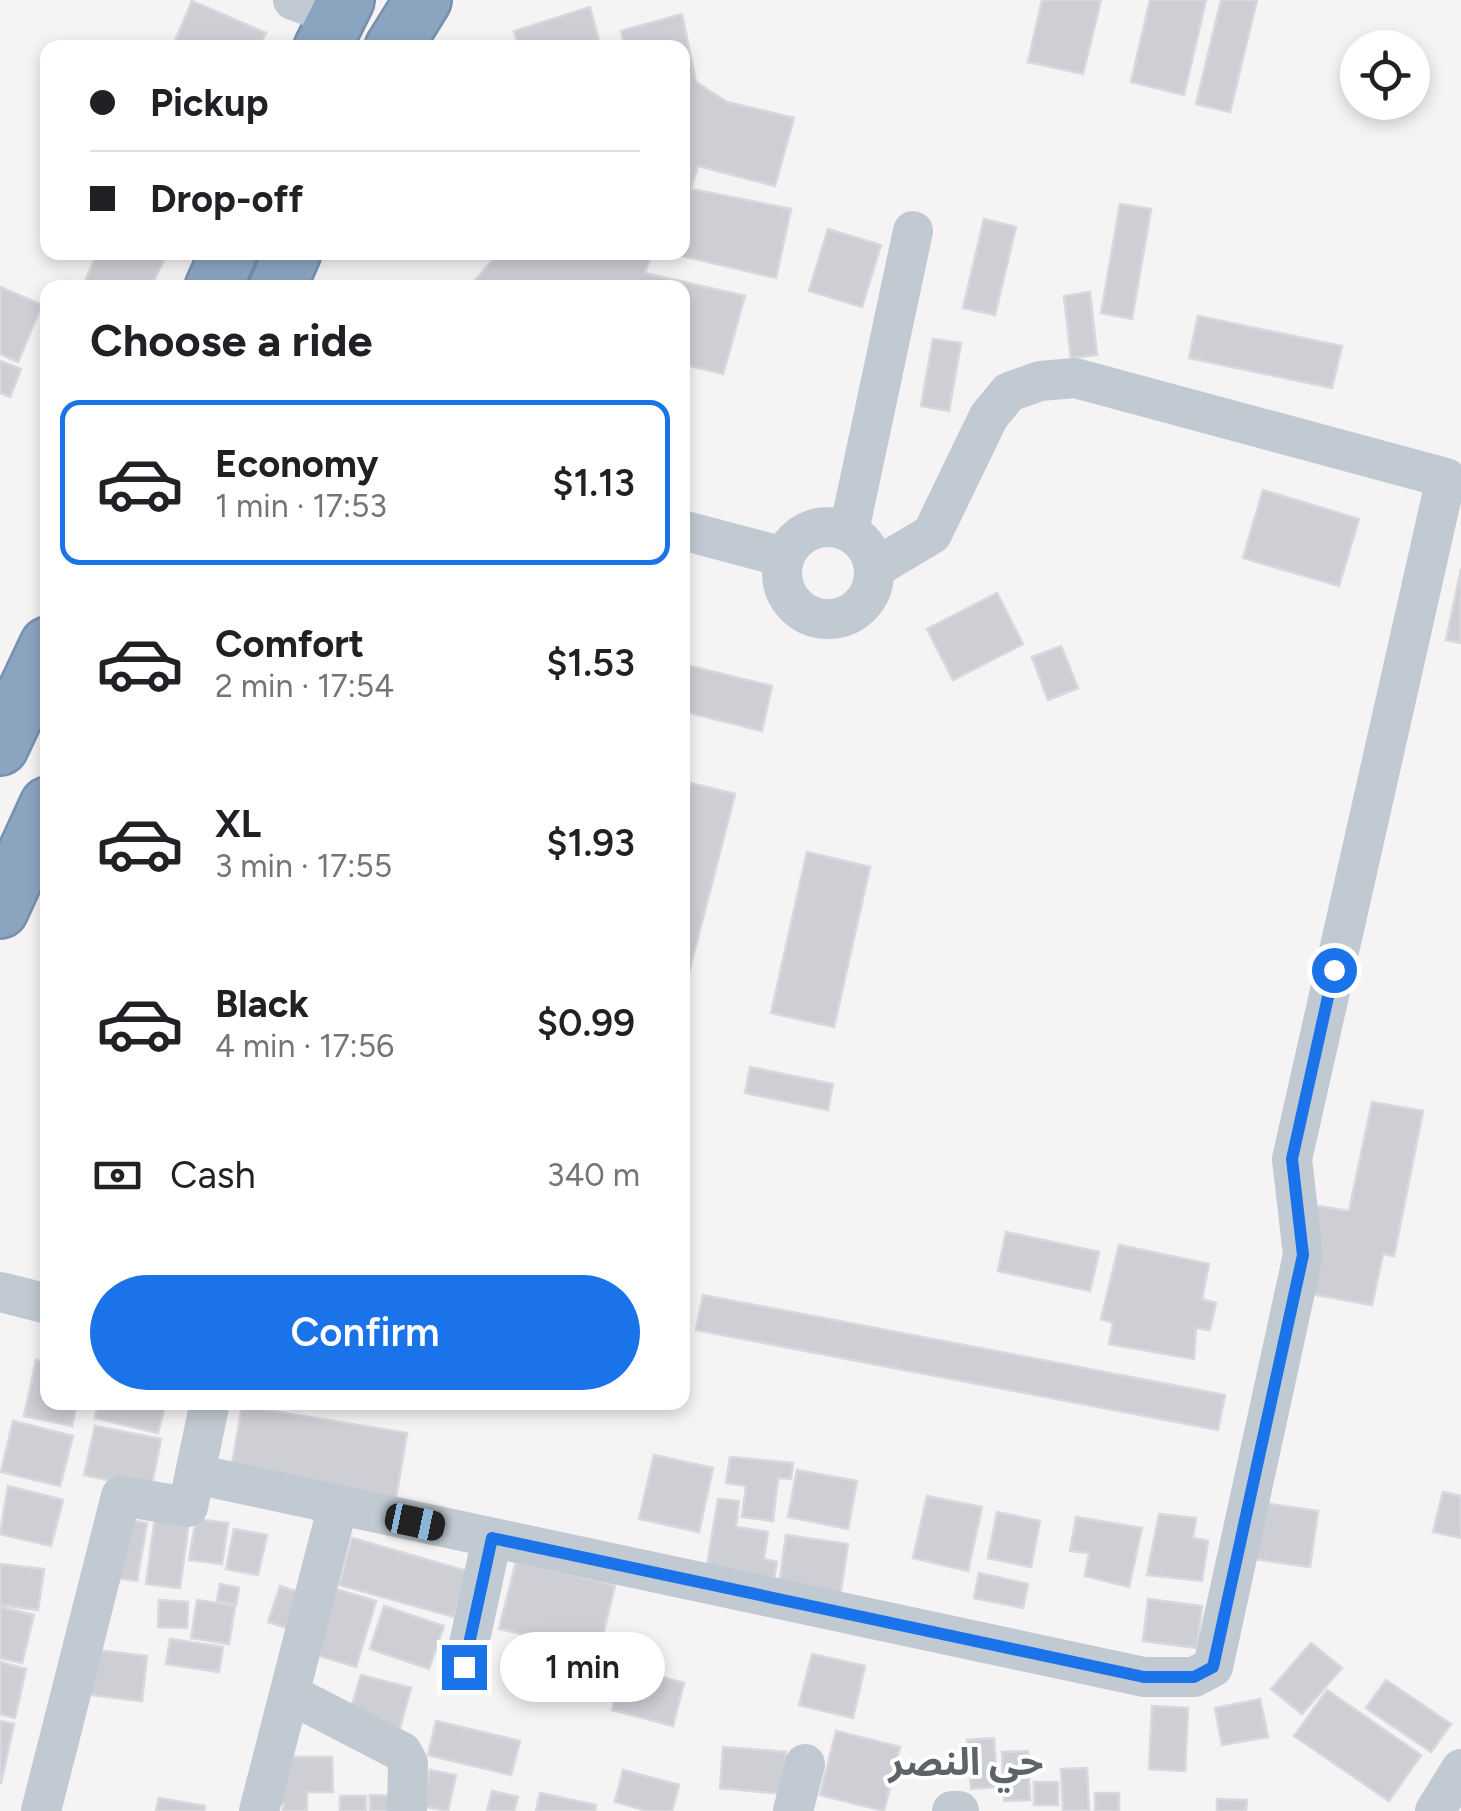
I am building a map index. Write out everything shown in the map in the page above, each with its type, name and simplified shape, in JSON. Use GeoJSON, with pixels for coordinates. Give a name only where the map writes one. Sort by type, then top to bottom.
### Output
{"type":"FeatureCollection","features":[{"type":"Feature","properties":{"kind":"highway"},"geometry":{"type":"LineString","coordinates":[[397,40],[423,0]]}},
{"type":"Feature","properties":{"kind":"highway"},"geometry":{"type":"LineString","coordinates":[[0,747],[40,663]]}},
{"type":"Feature","properties":{"kind":"highway"},"geometry":{"type":"LineString","coordinates":[[0,910],[40,823]]}},
{"type":"Feature","properties":{"kind":"street"},"geometry":{"type":"LineString","coordinates":[[849,531],[912,231]]}},
{"type":"Feature","properties":{"kind":"street"},"geometry":{"type":"LineString","coordinates":[[194,1474],[1144,1677],[1194,1677],[1213,1667],[1303,1255],[1292,1159],[1446,478],[1075,378],[1040,381],[1009,392],[989,416],[932,534],[875,568]]}},
{"type":"Feature","properties":{"kind":"street"},"geometry":{"type":"LineString","coordinates":[[818,527],[849,531],[862,540],[875,568],[868,597],[858,609],[830,619],[801,611],[783,586],[784,557],[792,543],[818,527]]}},
{"type":"Feature","properties":{"kind":"street"},"geometry":{"type":"LineString","coordinates":[[690,532],[784,557]]}},
{"type":"Feature","properties":{"kind":"street"},"geometry":{"type":"LineString","coordinates":[[0,1292],[40,1302]]}},
{"type":"Feature","properties":{"kind":"street"},"geometry":{"type":"LineString","coordinates":[[40,1811],[121,1496],[188,1508],[208,1410]]}},
{"type":"Feature","properties":{"kind":"street"},"geometry":{"type":"LineString","coordinates":[[259,1811],[338,1505]]}},
{"type":"Feature","properties":{"kind":"street"},"geometry":{"type":"LineString","coordinates":[[464,1667],[492,1538]]}},
{"type":"Feature","properties":{"kind":"street"},"geometry":{"type":"LineString","coordinates":[[290,1694],[402,1752],[408,1763],[408,1811]]}},
{"type":"Feature","properties":{"kind":"street"},"geometry":{"type":"LineString","coordinates":[[793,1811],[805,1764]]}},
{"type":"Feature","properties":{"kind":"street"},"geometry":{"type":"LineString","coordinates":[[1436,1811],[1461,1768]]}},
{"type":"Feature","properties":{"kind":"building"},"geometry":{"type":"Polygon","coordinates":[[[1042,0],[1101,0],[1083,74],[1028,62],[1042,0]]]}},
{"type":"Feature","properties":{"kind":"building"},"geometry":{"type":"Polygon","coordinates":[[[1150,0],[1206,0],[1184,95],[1131,82],[1150,0]]]}},
{"type":"Feature","properties":{"kind":"building"},"geometry":{"type":"Polygon","coordinates":[[[1221,0],[1257,0],[1230,112],[1196,104],[1221,0]]]}},
{"type":"Feature","properties":{"kind":"building"},"geometry":{"type":"Polygon","coordinates":[[[192,1],[266,33],[263,40],[175,40],[192,1]]]}},
{"type":"Feature","properties":{"kind":"building"},"geometry":{"type":"Polygon","coordinates":[[[590,7],[599,40],[517,40],[514,31],[590,7]]]}},
{"type":"Feature","properties":{"kind":"building"},"geometry":{"type":"Polygon","coordinates":[[[682,14],[687,40],[623,40],[621,31],[682,14]]]}},
{"type":"Feature","properties":{"kind":"building"},"geometry":{"type":"Polygon","coordinates":[[[690,53],[696,82],[727,102],[794,118],[775,186],[698,166],[691,189],[791,209],[776,278],[690,258],[690,53]]]}},
{"type":"Feature","properties":{"kind":"building"},"geometry":{"type":"Polygon","coordinates":[[[1120,204],[1151,209],[1132,319],[1101,313],[1120,204]]]}},
{"type":"Feature","properties":{"kind":"building"},"geometry":{"type":"Polygon","coordinates":[[[984,219],[1016,227],[995,315],[963,308],[984,219]]]}},
{"type":"Feature","properties":{"kind":"building"},"geometry":{"type":"Polygon","coordinates":[[[828,229],[881,245],[862,307],[809,291],[828,229]]]}},
{"type":"Feature","properties":{"kind":"building"},"geometry":{"type":"Polygon","coordinates":[[[94,260],[164,260],[154,280],[86,280],[94,260]]]}},
{"type":"Feature","properties":{"kind":"building"},"geometry":{"type":"Polygon","coordinates":[[[493,260],[649,260],[645,273],[675,280],[475,280],[493,260]]]}},
{"type":"Feature","properties":{"kind":"building"},"geometry":{"type":"Polygon","coordinates":[[[690,283],[745,296],[723,374],[690,366],[690,283]]]}},
{"type":"Feature","properties":{"kind":"building"},"geometry":{"type":"Polygon","coordinates":[[[0,287],[40,304],[40,310],[18,362],[0,354],[0,287]]]}},
{"type":"Feature","properties":{"kind":"building"},"geometry":{"type":"Polygon","coordinates":[[[1090,292],[1097,355],[1071,358],[1064,296],[1090,292]]]}},
{"type":"Feature","properties":{"kind":"building"},"geometry":{"type":"Polygon","coordinates":[[[1198,316],[1342,346],[1332,388],[1189,358],[1198,316]]]}},
{"type":"Feature","properties":{"kind":"building"},"geometry":{"type":"Polygon","coordinates":[[[933,339],[961,343],[949,411],[921,406],[933,339]]]}},
{"type":"Feature","properties":{"kind":"building"},"geometry":{"type":"Polygon","coordinates":[[[0,361],[21,369],[10,397],[0,393],[0,361]]]}},
{"type":"Feature","properties":{"kind":"building"},"geometry":{"type":"Polygon","coordinates":[[[1263,490],[1359,519],[1339,586],[1243,558],[1263,490]]]}},
{"type":"Feature","properties":{"kind":"building"},"geometry":{"type":"Polygon","coordinates":[[[1461,569],[1461,643],[1446,640],[1461,569]]]}},
{"type":"Feature","properties":{"kind":"building"},"geometry":{"type":"Polygon","coordinates":[[[997,593],[1023,644],[953,680],[927,629],[997,593]]]}},
{"type":"Feature","properties":{"kind":"building"},"geometry":{"type":"Polygon","coordinates":[[[1061,646],[1078,688],[1048,700],[1032,657],[1061,646]]]}},
{"type":"Feature","properties":{"kind":"building"},"geometry":{"type":"Polygon","coordinates":[[[690,666],[772,686],[762,731],[690,713],[690,666]]]}},
{"type":"Feature","properties":{"kind":"building"},"geometry":{"type":"Polygon","coordinates":[[[690,783],[735,794],[690,968],[690,783]]]}},
{"type":"Feature","properties":{"kind":"building"},"geometry":{"type":"Polygon","coordinates":[[[807,852],[870,867],[834,1027],[771,1013],[807,852]]]}},
{"type":"Feature","properties":{"kind":"building"},"geometry":{"type":"Polygon","coordinates":[[[750,1067],[833,1084],[828,1110],[745,1093],[750,1067]]]}},
{"type":"Feature","properties":{"kind":"building"},"geometry":{"type":"Polygon","coordinates":[[[1372,1102],[1423,1111],[1394,1256],[1383,1254],[1372,1305],[1305,1293],[1312,1205],[1349,1211],[1372,1102]]]}},
{"type":"Feature","properties":{"kind":"building"},"geometry":{"type":"Polygon","coordinates":[[[1006,1232],[1099,1252],[1090,1291],[998,1271],[1006,1232]]]}},
{"type":"Feature","properties":{"kind":"building"},"geometry":{"type":"Polygon","coordinates":[[[1119,1245],[1209,1264],[1202,1299],[1216,1303],[1210,1330],[1196,1328],[1194,1359],[1109,1344],[1113,1323],[1101,1319],[1119,1245]]]}},
{"type":"Feature","properties":{"kind":"building"},"geometry":{"type":"Polygon","coordinates":[[[703,1295],[1225,1395],[1218,1430],[696,1330],[703,1295]]]}},
{"type":"Feature","properties":{"kind":"building"},"geometry":{"type":"Polygon","coordinates":[[[36,1360],[40,1361],[40,1410],[75,1410],[72,1426],[24,1416],[36,1360]]]}},
{"type":"Feature","properties":{"kind":"building"},"geometry":{"type":"Polygon","coordinates":[[[96,1410],[164,1410],[158,1433],[95,1418],[96,1410]]]}},
{"type":"Feature","properties":{"kind":"building"},"geometry":{"type":"Polygon","coordinates":[[[241,1410],[266,1410],[407,1433],[396,1498],[231,1470],[241,1410]]]}},
{"type":"Feature","properties":{"kind":"building"},"geometry":{"type":"Polygon","coordinates":[[[13,1421],[73,1436],[60,1486],[1,1472],[13,1421]]]}},
{"type":"Feature","properties":{"kind":"building"},"geometry":{"type":"Polygon","coordinates":[[[95,1426],[161,1439],[151,1489],[84,1475],[95,1426]]]}},
{"type":"Feature","properties":{"kind":"building"},"geometry":{"type":"Polygon","coordinates":[[[654,1455],[713,1468],[699,1532],[639,1519],[654,1455]]]}},
{"type":"Feature","properties":{"kind":"building"},"geometry":{"type":"Polygon","coordinates":[[[730,1457],[793,1463],[791,1479],[778,1478],[773,1521],[742,1517],[746,1486],[726,1483],[730,1457]]]}},
{"type":"Feature","properties":{"kind":"building"},"geometry":{"type":"Polygon","coordinates":[[[797,1470],[857,1481],[848,1529],[788,1517],[797,1470]]]}},
{"type":"Feature","properties":{"kind":"building"},"geometry":{"type":"Polygon","coordinates":[[[8,1486],[63,1500],[51,1546],[0,1534],[8,1486]]]}},
{"type":"Feature","properties":{"kind":"building"},"geometry":{"type":"Polygon","coordinates":[[[1443,1492],[1461,1496],[1461,1538],[1433,1532],[1443,1492]]]}},
{"type":"Feature","properties":{"kind":"building"},"geometry":{"type":"Polygon","coordinates":[[[927,1496],[982,1507],[968,1571],[913,1558],[927,1496]]]}},
{"type":"Feature","properties":{"kind":"building"},"geometry":{"type":"Polygon","coordinates":[[[718,1499],[739,1501],[736,1527],[768,1532],[764,1559],[777,1562],[772,1590],[705,1577],[718,1499]]]}},
{"type":"Feature","properties":{"kind":"building"},"geometry":{"type":"Polygon","coordinates":[[[1243,1500],[1318,1511],[1310,1567],[1234,1556],[1243,1500]]]}},
{"type":"Feature","properties":{"kind":"building"},"geometry":{"type":"Polygon","coordinates":[[[156,1510],[190,1514],[180,1588],[146,1584],[156,1510]]]}},
{"type":"Feature","properties":{"kind":"building"},"geometry":{"type":"Polygon","coordinates":[[[997,1512],[1040,1521],[1031,1567],[988,1558],[997,1512]]]}},
{"type":"Feature","properties":{"kind":"building"},"geometry":{"type":"Polygon","coordinates":[[[1159,1514],[1196,1518],[1193,1538],[1208,1541],[1202,1581],[1147,1575],[1159,1514]]]}},
{"type":"Feature","properties":{"kind":"building"},"geometry":{"type":"Polygon","coordinates":[[[104,1516],[147,1523],[137,1581],[95,1574],[104,1516]]]}},
{"type":"Feature","properties":{"kind":"building"},"geometry":{"type":"Polygon","coordinates":[[[1076,1517],[1142,1528],[1129,1587],[1085,1576],[1089,1553],[1070,1551],[1076,1517]]]}},
{"type":"Feature","properties":{"kind":"building"},"geometry":{"type":"Polygon","coordinates":[[[196,1519],[228,1523],[222,1564],[189,1560],[196,1519]]]}},
{"type":"Feature","properties":{"kind":"building"},"geometry":{"type":"Polygon","coordinates":[[[234,1529],[267,1535],[258,1575],[226,1569],[234,1529]]]}},
{"type":"Feature","properties":{"kind":"building"},"geometry":{"type":"Polygon","coordinates":[[[786,1535],[848,1544],[839,1602],[778,1593],[786,1535]]]}},
{"type":"Feature","properties":{"kind":"building"},"geometry":{"type":"Polygon","coordinates":[[[352,1538],[467,1571],[454,1617],[339,1585],[352,1538]]]}},
{"type":"Feature","properties":{"kind":"building"},"geometry":{"type":"Polygon","coordinates":[[[516,1562],[615,1585],[599,1652],[499,1629],[516,1562]]]}},
{"type":"Feature","properties":{"kind":"building"},"geometry":{"type":"Polygon","coordinates":[[[0,1564],[44,1569],[38,1610],[0,1605],[0,1564]]]}},
{"type":"Feature","properties":{"kind":"building"},"geometry":{"type":"Polygon","coordinates":[[[979,1573],[1028,1584],[1023,1608],[974,1598],[979,1573]]]}},
{"type":"Feature","properties":{"kind":"building"},"geometry":{"type":"Polygon","coordinates":[[[220,1584],[239,1588],[236,1605],[217,1601],[220,1584]]]}},
{"type":"Feature","properties":{"kind":"building"},"geometry":{"type":"Polygon","coordinates":[[[319,1584],[376,1601],[356,1667],[299,1650],[319,1584]]]}},
{"type":"Feature","properties":{"kind":"building"},"geometry":{"type":"Polygon","coordinates":[[[280,1586],[301,1593],[289,1629],[268,1622],[280,1586]]]}},
{"type":"Feature","properties":{"kind":"building"},"geometry":{"type":"Polygon","coordinates":[[[1148,1599],[1202,1606],[1197,1648],[1143,1641],[1148,1599]]]}},
{"type":"Feature","properties":{"kind":"building"},"geometry":{"type":"Polygon","coordinates":[[[159,1600],[188,1602],[187,1628],[158,1627],[159,1600]]]}},
{"type":"Feature","properties":{"kind":"building"},"geometry":{"type":"Polygon","coordinates":[[[197,1600],[235,1606],[229,1644],[191,1638],[197,1600]]]}},
{"type":"Feature","properties":{"kind":"building"},"geometry":{"type":"Polygon","coordinates":[[[384,1606],[444,1626],[429,1669],[370,1649],[384,1606]]]}},
{"type":"Feature","properties":{"kind":"building"},"geometry":{"type":"Polygon","coordinates":[[[0,1607],[34,1615],[22,1663],[0,1658],[0,1607]]]}},
{"type":"Feature","properties":{"kind":"building"},"geometry":{"type":"Polygon","coordinates":[[[170,1639],[223,1647],[219,1672],[166,1664],[170,1639]]]}},
{"type":"Feature","properties":{"kind":"building"},"geometry":{"type":"Polygon","coordinates":[[[1311,1643],[1342,1668],[1302,1714],[1271,1689],[1311,1643]]]}},
{"type":"Feature","properties":{"kind":"building"},"geometry":{"type":"Polygon","coordinates":[[[96,1650],[147,1656],[142,1701],[90,1695],[96,1650]]]}},
{"type":"Feature","properties":{"kind":"building"},"geometry":{"type":"Polygon","coordinates":[[[812,1654],[865,1666],[853,1718],[799,1705],[812,1654]]]}},
{"type":"Feature","properties":{"kind":"building"},"geometry":{"type":"Polygon","coordinates":[[[0,1662],[26,1669],[15,1718],[0,1714],[0,1662]]]}},
{"type":"Feature","properties":{"kind":"building"},"geometry":{"type":"Polygon","coordinates":[[[623,1667],[684,1683],[673,1726],[612,1710],[623,1667]]]}},
{"type":"Feature","properties":{"kind":"building"},"geometry":{"type":"Polygon","coordinates":[[[361,1675],[411,1688],[399,1732],[348,1718],[361,1675]]]}},
{"type":"Feature","properties":{"kind":"building"},"geometry":{"type":"Polygon","coordinates":[[[1386,1680],[1451,1724],[1431,1752],[1366,1708],[1386,1680]]]}},
{"type":"Feature","properties":{"kind":"building"},"geometry":{"type":"Polygon","coordinates":[[[1327,1690],[1421,1755],[1389,1801],[1294,1736],[1327,1690]]]}},
{"type":"Feature","properties":{"kind":"building"},"geometry":{"type":"Polygon","coordinates":[[[1260,1699],[1268,1737],[1222,1745],[1215,1708],[1260,1699]]]}},
{"type":"Feature","properties":{"kind":"building"},"geometry":{"type":"Polygon","coordinates":[[[1152,1706],[1188,1708],[1185,1771],[1149,1769],[1152,1706]]]}},
{"type":"Feature","properties":{"kind":"building"},"geometry":{"type":"Polygon","coordinates":[[[0,1721],[14,1724],[1,1783],[0,1783],[0,1721]]]}},
{"type":"Feature","properties":{"kind":"building"},"geometry":{"type":"Polygon","coordinates":[[[436,1721],[520,1741],[511,1775],[428,1755],[436,1721]]]}},
{"type":"Feature","properties":{"kind":"building"},"geometry":{"type":"Polygon","coordinates":[[[836,1731],[900,1747],[884,1811],[820,1795],[836,1731]]]}},
{"type":"Feature","properties":{"kind":"building"},"geometry":{"type":"Polygon","coordinates":[[[994,1738],[997,1787],[971,1789],[967,1740],[994,1738]]]}},
{"type":"Feature","properties":{"kind":"building"},"geometry":{"type":"Polygon","coordinates":[[[723,1747],[786,1752],[783,1794],[720,1788],[723,1747]]]}},
{"type":"Feature","properties":{"kind":"building"},"geometry":{"type":"Polygon","coordinates":[[[1028,1751],[1030,1800],[1004,1801],[1002,1752],[1028,1751]]]}},
{"type":"Feature","properties":{"kind":"building"},"geometry":{"type":"Polygon","coordinates":[[[280,1757],[332,1757],[333,1792],[307,1792],[307,1811],[283,1811],[283,1804],[271,1805],[280,1757]]]}},
{"type":"Feature","properties":{"kind":"building"},"geometry":{"type":"Polygon","coordinates":[[[1087,1768],[1089,1810],[1063,1811],[1061,1769],[1087,1768]]]}},
{"type":"Feature","properties":{"kind":"building"},"geometry":{"type":"Polygon","coordinates":[[[430,1770],[456,1775],[448,1811],[422,1806],[430,1770]]]}},
{"type":"Feature","properties":{"kind":"building"},"geometry":{"type":"Polygon","coordinates":[[[623,1770],[679,1785],[672,1811],[647,1811],[615,1802],[623,1770]]]}},
{"type":"Feature","properties":{"kind":"building"},"geometry":{"type":"Polygon","coordinates":[[[1034,1782],[1058,1782],[1058,1805],[1034,1805],[1034,1782]]]}},
{"type":"Feature","properties":{"kind":"building"},"geometry":{"type":"Polygon","coordinates":[[[492,1791],[518,1797],[514,1811],[487,1811],[492,1791]]]}},
{"type":"Feature","properties":{"kind":"building"},"geometry":{"type":"Polygon","coordinates":[[[540,1793],[596,1805],[595,1811],[536,1811],[540,1793]]]}},
{"type":"Feature","properties":{"kind":"building"},"geometry":{"type":"Polygon","coordinates":[[[1095,1793],[1119,1793],[1119,1811],[1095,1811],[1095,1793]]]}},
{"type":"Feature","properties":{"kind":"building"},"geometry":{"type":"Polygon","coordinates":[[[370,1795],[394,1796],[394,1811],[370,1811],[370,1795]]]}},
{"type":"Feature","properties":{"kind":"building"},"geometry":{"type":"Polygon","coordinates":[[[340,1796],[366,1796],[366,1811],[340,1811],[340,1796]]]}},
{"type":"Feature","properties":{"kind":"building"},"geometry":{"type":"Polygon","coordinates":[[[159,1798],[205,1806],[204,1811],[156,1811],[159,1798]]]}},
{"type":"Feature","properties":{"kind":"building"},"geometry":{"type":"Polygon","coordinates":[[[1217,1799],[1247,1800],[1246,1811],[1217,1811],[1217,1799]]]}},
{"type":"Feature","properties":{"kind":"district","name":"حي النصر"},"geometry":{"type":"Point","coordinates":[966,1762]}},
{"type":"Feature","properties":{"kind":"route"},"geometry":{"type":"LineString","coordinates":[[464,1667],[492,1538],[1144,1677],[1194,1677],[1213,1667],[1303,1255],[1292,1159],[1334,970]]}}]}
